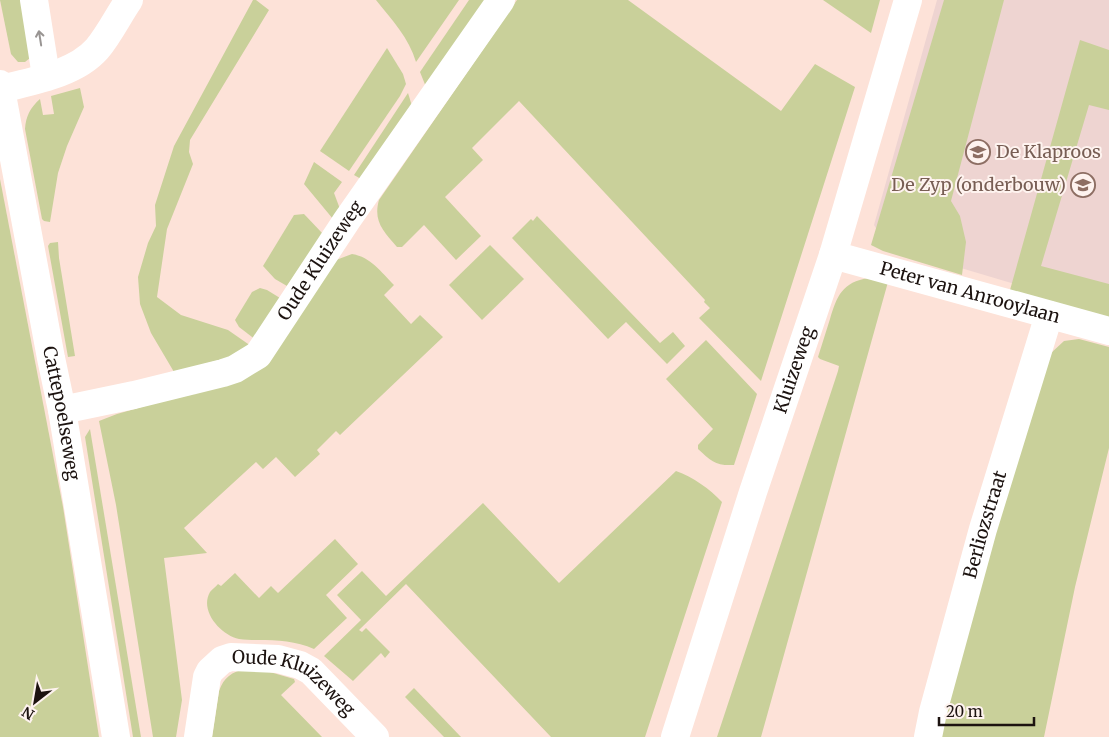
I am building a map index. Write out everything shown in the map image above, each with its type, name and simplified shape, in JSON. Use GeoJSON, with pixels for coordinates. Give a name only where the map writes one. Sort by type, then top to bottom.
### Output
{"type":"FeatureCollection","features":[{"type":"Feature","properties":{"kind":"street"},"geometry":{"type":"LineString","coordinates":[[34,0],[46,76]]}},
{"type":"Feature","properties":{"kind":"street","name":"Cattepoelseweg"},"geometry":{"type":"LineString","coordinates":[[116,737],[62,410],[1,87],[75,67],[97,49],[129,0]]}},
{"type":"Feature","properties":{"kind":"street","name":"Oude Kluizeweg"},"geometry":{"type":"LineString","coordinates":[[62,410],[134,396],[223,373],[235,369],[258,356],[347,220],[501,0]]}},
{"type":"Feature","properties":{"kind":"street","name":"Kluizeweg"},"geometry":{"type":"LineString","coordinates":[[675,737],[753,492],[833,255],[908,0]]}},
{"type":"Feature","properties":{"kind":"street","name":"Peter van Anrooylaan"},"geometry":{"type":"LineString","coordinates":[[833,255],[1109,331]]}},
{"type":"Feature","properties":{"kind":"street","name":"Berliozstraat"},"geometry":{"type":"LineString","coordinates":[[928,737],[933,712],[983,529],[1049,315]]}},
{"type":"Feature","properties":{"kind":"street","name":"Oude Kluizeweg"},"geometry":{"type":"LineString","coordinates":[[198,737],[210,671],[222,660],[231,658],[278,659],[311,671],[375,737]]}},
{"type":"Feature","properties":{"kind":"shaded area","name":"De Klaproos"},"geometry":{"type":"Polygon","coordinates":[[[937,0],[1109,0],[1109,80],[1087,74],[1021,286],[887,246],[874,225],[937,0]]]}},
{"type":"Feature","properties":{"kind":"shaded area","name":"De Zyp (onderbouw)"},"geometry":{"type":"Polygon","coordinates":[[[1089,79],[1109,85],[1109,304],[1026,286],[1089,79]]]}},
{"type":"Feature","properties":{"kind":"green space"},"geometry":{"type":"Polygon","coordinates":[[[0,0],[22,0],[30,58],[25,62],[18,62],[11,54],[0,0]]]}},
{"type":"Feature","properties":{"kind":"green space"},"geometry":{"type":"Polygon","coordinates":[[[253,0],[256,0],[269,10],[190,140],[189,152],[193,164],[167,229],[157,297],[181,315],[228,330],[251,346],[242,354],[174,372],[151,333],[140,304],[138,277],[148,243],[156,226],[155,205],[174,146],[253,0]]]}},
{"type":"Feature","properties":{"kind":"green space"},"geometry":{"type":"Polygon","coordinates":[[[376,0],[459,0],[416,62],[404,37],[376,0]]]}},
{"type":"Feature","properties":{"kind":"green space"},"geometry":{"type":"Polygon","coordinates":[[[469,0],[487,0],[426,87],[420,72],[469,0]]]}},
{"type":"Feature","properties":{"kind":"green space"},"geometry":{"type":"Polygon","coordinates":[[[517,0],[628,0],[781,111],[815,64],[855,87],[761,381],[699,318],[710,308],[704,302],[705,300],[519,101],[472,148],[483,160],[445,197],[481,236],[456,260],[424,225],[402,247],[397,247],[380,225],[377,214],[379,200],[517,0]]]}},
{"type":"Feature","properties":{"kind":"green space"},"geometry":{"type":"Polygon","coordinates":[[[823,0],[880,0],[871,33],[823,0]]]}},
{"type":"Feature","properties":{"kind":"green space"},"geometry":{"type":"Polygon","coordinates":[[[944,0],[1004,0],[951,201],[960,216],[966,242],[962,275],[883,251],[871,245],[944,0]]]}},
{"type":"Feature","properties":{"kind":"green space"},"geometry":{"type":"Polygon","coordinates":[[[1080,40],[1109,50],[1109,110],[1089,105],[1041,266],[1109,284],[1109,318],[1010,290],[1080,40]]]}},
{"type":"Feature","properties":{"kind":"green space"},"geometry":{"type":"Polygon","coordinates":[[[387,48],[403,74],[406,84],[400,96],[349,171],[320,151],[387,48]]]}},
{"type":"Feature","properties":{"kind":"green space"},"geometry":{"type":"Polygon","coordinates":[[[80,88],[84,107],[67,146],[58,173],[50,222],[44,221],[42,219],[25,129],[26,120],[31,109],[40,99],[43,115],[54,114],[51,96],[80,88]]]}},
{"type":"Feature","properties":{"kind":"green space"},"geometry":{"type":"Polygon","coordinates":[[[408,93],[412,106],[361,179],[354,175],[408,93]]]}},
{"type":"Feature","properties":{"kind":"green space"},"geometry":{"type":"Polygon","coordinates":[[[314,162],[342,182],[334,193],[340,209],[333,219],[304,184],[314,162]]]}},
{"type":"Feature","properties":{"kind":"green space"},"geometry":{"type":"Polygon","coordinates":[[[0,179],[63,507],[99,737],[0,737],[0,179]]]}},
{"type":"Feature","properties":{"kind":"green space"},"geometry":{"type":"Polygon","coordinates":[[[304,214],[323,234],[287,286],[275,279],[263,266],[294,215],[304,214]]]}},
{"type":"Feature","properties":{"kind":"green space"},"geometry":{"type":"Polygon","coordinates":[[[537,216],[660,343],[673,332],[685,346],[667,364],[626,322],[608,339],[512,238],[531,219],[533,221],[537,216]]]}},
{"type":"Feature","properties":{"kind":"green space"},"geometry":{"type":"Polygon","coordinates":[[[58,242],[75,356],[68,357],[48,246],[50,243],[58,242]]]}},
{"type":"Feature","properties":{"kind":"green space"},"geometry":{"type":"Polygon","coordinates":[[[490,245],[524,279],[482,320],[449,285],[490,245]]]}},
{"type":"Feature","properties":{"kind":"green space"},"geometry":{"type":"Polygon","coordinates":[[[352,254],[365,258],[394,285],[384,295],[411,324],[420,315],[443,337],[340,435],[336,431],[317,450],[320,454],[295,477],[276,457],[263,469],[256,462],[184,528],[207,553],[164,558],[182,700],[176,737],[153,737],[116,505],[99,421],[117,414],[226,383],[270,361],[336,260],[352,254]]]}},
{"type":"Feature","properties":{"kind":"green space"},"geometry":{"type":"Polygon","coordinates":[[[869,278],[888,282],[761,737],[717,737],[838,371],[839,366],[818,357],[833,311],[842,291],[852,283],[869,278]]]}},
{"type":"Feature","properties":{"kind":"green space"},"geometry":{"type":"Polygon","coordinates":[[[260,288],[280,298],[256,340],[239,327],[235,320],[252,292],[260,288]]]}},
{"type":"Feature","properties":{"kind":"green space"},"geometry":{"type":"Polygon","coordinates":[[[1079,339],[1109,347],[1109,448],[1075,587],[1044,737],[940,737],[994,534],[1051,353],[1064,341],[1079,339]]]}},
{"type":"Feature","properties":{"kind":"green space"},"geometry":{"type":"Polygon","coordinates":[[[706,340],[757,394],[734,465],[723,465],[714,462],[698,449],[698,445],[713,429],[666,379],[706,340]]]}},
{"type":"Feature","properties":{"kind":"green space"},"geometry":{"type":"Polygon","coordinates":[[[90,429],[141,737],[133,737],[85,437],[90,429]]]}},
{"type":"Feature","properties":{"kind":"green space"},"geometry":{"type":"Polygon","coordinates":[[[676,471],[701,484],[722,502],[645,737],[551,737],[406,584],[359,630],[362,632],[366,628],[390,652],[385,658],[381,653],[353,681],[324,656],[361,620],[337,595],[362,571],[386,596],[483,503],[559,583],[676,471]]]}},
{"type":"Feature","properties":{"kind":"green space"},"geometry":{"type":"Polygon","coordinates":[[[335,539],[358,564],[326,595],[347,618],[314,649],[300,644],[273,640],[239,639],[225,633],[214,621],[207,607],[207,599],[210,592],[218,584],[221,586],[235,573],[259,598],[271,586],[278,593],[335,539]]]}},
{"type":"Feature","properties":{"kind":"green space"},"geometry":{"type":"Polygon","coordinates":[[[245,669],[263,670],[294,679],[295,682],[281,695],[322,737],[212,737],[221,686],[229,676],[245,669]]]}},
{"type":"Feature","properties":{"kind":"green space"},"geometry":{"type":"Polygon","coordinates":[[[414,688],[461,737],[444,737],[405,697],[414,688]]]}},
{"type":"Feature","properties":{"kind":"place","name":"De Klaproos"},"geometry":{"type":"Point","coordinates":[978,152]}},
{"type":"Feature","properties":{"kind":"place","name":"De Zyp (onderbouw)"},"geometry":{"type":"Point","coordinates":[1083,185]}}]}
